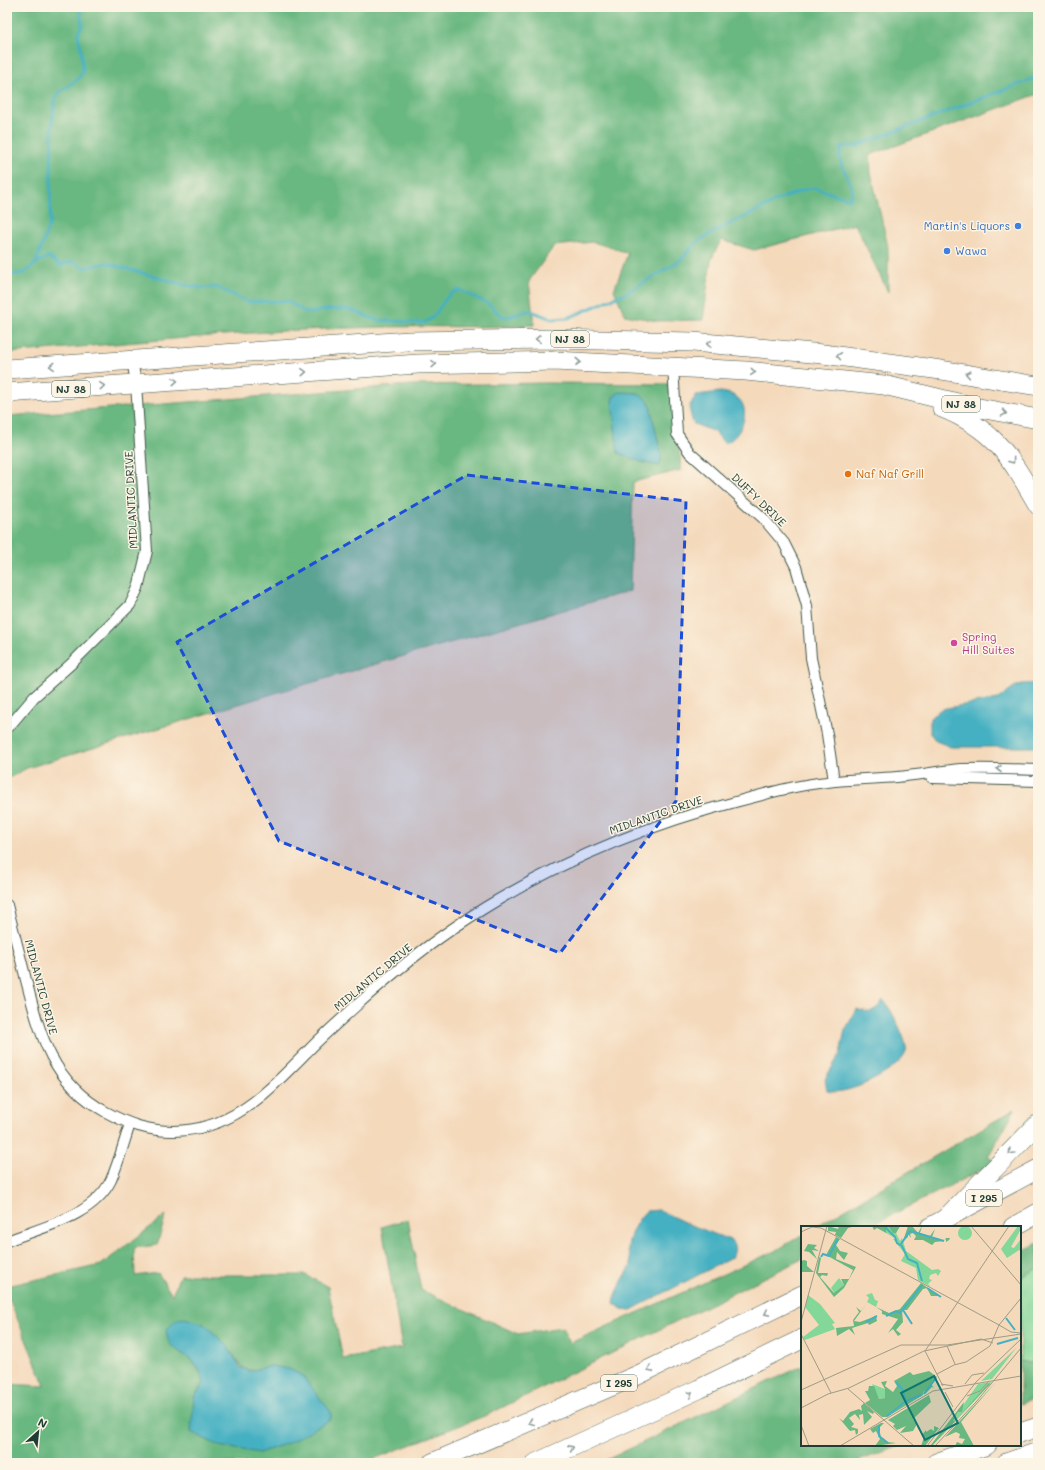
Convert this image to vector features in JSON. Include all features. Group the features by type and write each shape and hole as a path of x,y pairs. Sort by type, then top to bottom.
{"highway":[{"name":"NJ 38","path":"7,369 132,359 409,341 550,339 680,342 823,354 941,370 1038,386"},
{"name":"NJ 38","path":"7,393 418,364 555,361 746,371 884,385 974,407 1038,419"},
{"path":"884,385 949,411 986,432 1002,447 1015,465 1038,505"},
{"path":"937,1223 1038,1124"},
{"name":"I 295","path":"937,1223 1038,1169"},
{"path":"1015,1226 1038,1213"},
{"name":"I 295","path":"432,1463 638,1375 801,1295"},
{"path":"536,1463 699,1389 801,1339"},
{"path":"1021,1433 1038,1427"},
{"path":"936,1463 984,1446"},
{"path":"1006,1463 1038,1452"}],"street":[{"name":"MIDLANTIC DRIVE","path":"7,729 34,697 71,664 130,605 138,588 147,551 136,384 132,359"},
{"name":"DUFFY DRIVE","path":"673,366 677,434 680,439 690,453 763,518 784,543 796,567 807,606 811,658 827,734 834,781"},
{"name":"MIDLANTIC DRIVE","path":"7,905 35,1018 51,1058 65,1078 99,1108 130,1124 154,1130 194,1130 220,1122 238,1114 267,1092 360,1002 430,945 498,900 586,854 651,827 718,806 784,789 834,781 896,777 962,769 1038,770"},
{"name":"MIDLANTIC DRIVE","path":"896,777 1038,780"},
{"path":"7,1241 76,1213 98,1198 111,1179 130,1124"}],"highlighted area":[{"path":"467,475 686,501 676,801 560,953 279,841 177,642"}],"green space":[{"path":"7,7 1038,7 1038,94 870,155 871,173 888,247 888,292 855,224 754,250 721,240 711,260 703,320 657,321 625,315 614,290 628,253 593,242 554,246 529,281 534,325 293,330 7,353"},
{"path":"548,383 674,384 681,470 633,482 630,591 279,692 27,768 7,779 7,416 410,385"},
{"path":"1015,1109 988,1157 997,1162 870,1226 817,1226"},
{"path":"166,1215 157,1245 134,1248 135,1276 158,1273 172,1295 180,1275 306,1275 328,1287 343,1359 402,1348 382,1227 408,1219 421,1290 518,1334 562,1327 570,1343 777,1250 801,1236 801,1259 487,1415 363,1463 7,1463 7,1384 45,1386 7,1294 7,1286 101,1265","holes":["170,1344 234,1355 242,1367 249,1370 272,1366 194,1397 204,1383 202,1376 191,1360"]},
{"path":"1038,1243 1038,1268 1021,1277 1021,1252"},
{"path":"1038,1268 1038,1360 1029,1363 1021,1361 1021,1277"},
{"path":"1038,1360 1038,1397 1021,1404 1021,1361 1029,1363"},
{"path":"801,1366 801,1446 900,1446 852,1463 600,1463"}],"water":[{"path":"619,392 638,393 649,401 662,458 659,466 641,462 618,453 612,402 613,397"},
{"path":"720,392 733,395 740,401 744,409 744,418 737,434 731,440 724,443 715,432 694,424 689,407 696,395"},
{"path":"1038,683 1038,747 951,747 936,741 930,733 930,718 941,709 998,699 1014,687 1022,684"},
{"path":"883,1000 894,1017 905,1041 906,1052 902,1059 894,1067 871,1081 847,1090 836,1092 827,1091 825,1079 840,1054 845,1030 857,1009 869,1011 875,1009"},
{"path":"659,1210 686,1223 730,1240 735,1249 734,1253 731,1258 631,1310 622,1309 614,1303 622,1281 631,1266 628,1250 629,1239 639,1219 646,1211"},
{"path":"185,1318 204,1324 227,1345 240,1367 249,1371 272,1366 289,1369 302,1375 331,1412 331,1419 289,1443 259,1453 219,1446 191,1432 194,1397 204,1383 195,1364 170,1344 166,1330 177,1319"}],"waterway":[{"path":"36,263 50,222 52,123 55,99 59,93 78,79 83,72 81,48 78,35 82,25 80,7"},
{"path":"7,275 24,273 39,261 49,257 61,266 69,262 73,262 84,268 106,263 185,285 203,288 216,287 248,302 287,301 305,312 312,313 323,310 344,309 351,310 376,320 422,323 433,317 448,296 459,290 487,303 502,316 509,317 526,311 531,311 552,319 568,318 628,292 681,260 695,244 708,235 780,199 806,189 815,188 849,199 852,194 852,188 840,160 840,153 843,146 857,146 1038,77"}],"place":[{"name":"Martin's Liquors","path":"1018,226"},
{"name":"Wawa","path":"947,251"},
{"name":"Naf Naf Grill","path":"848,474"},
{"name":"Spring Hill Suites","path":"954,643"}]}
